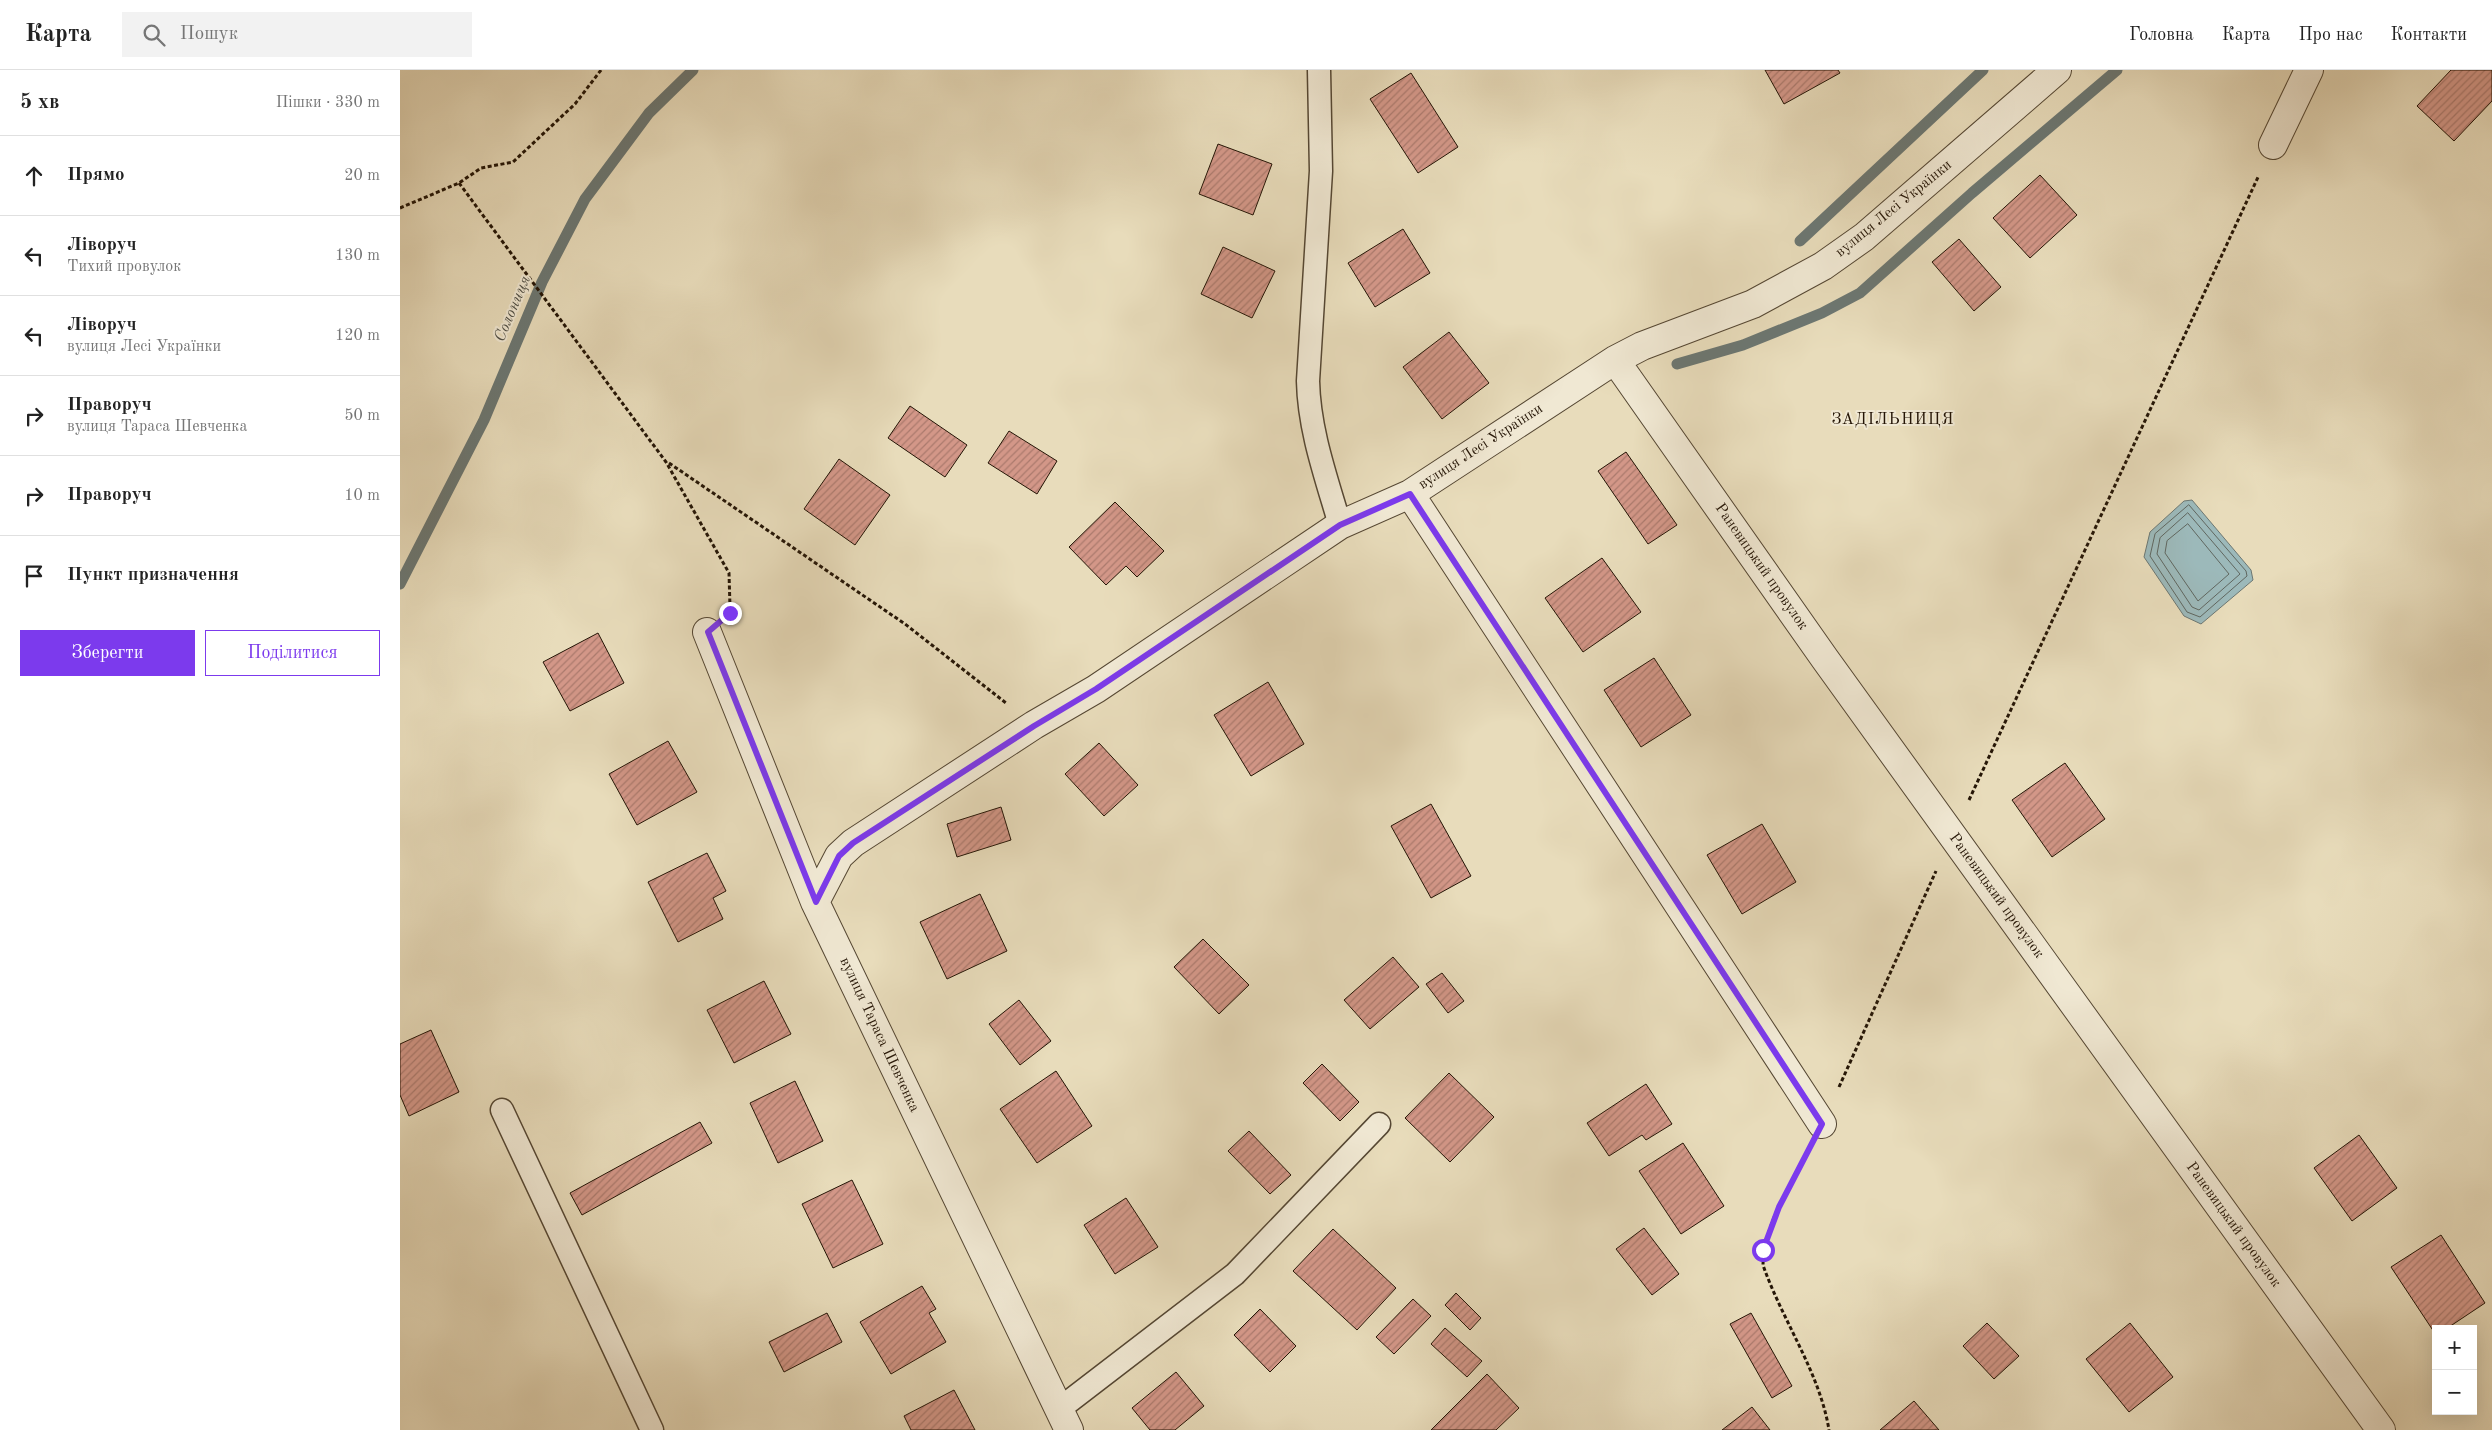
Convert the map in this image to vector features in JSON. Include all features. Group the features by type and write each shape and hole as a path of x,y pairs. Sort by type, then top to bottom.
{"street":[{"name":"вулиця Лесі Українки","path":"816,902 839,856 853,843 1034,726 1096,689 1340,525 1410,494 1615,360 1642,346 1753,304 1823,266 1864,237 2057,70"},
{"path":"2273,145 2308,70"},
{"name":"Раневицький провулок","path":"1615,360 1825,659 2381,1430"},
{"path":"1410,494 1822,1124"},
{"name":"вулиця Тараса Шевченка","path":"708,632 816,902 1063,1420"}],"lane":[{"path":"1319,70 1321,171 1308,403 1312,428 1340,525"},
{"path":"502,1110 652,1430"},
{"path":"1063,1420 1235,1274 1379,1124"}],"path":[{"path":"400,208 459,183 481,168 513,162 575,104 600,70"},
{"path":"1829,1430 1827,1416 1816,1385 1763,1265 1763,1250 1773,1221 1822,1124 1952,835 2273,145"},
{"path":"459,183 666,462 729,573 730,613 708,632"},
{"path":"666,462 905,624 1034,726"}],"water":[{"path":"2192,500 2251,570 2253,580 2201,624 2184,616 2144,557 2150,532 2184,501"}],"building":[{"path":"1765,70 1838,70 1840,73 1784,104"},
{"path":"2451,70 2492,70 2492,101 2454,141 2417,106"},
{"path":"1411,73 1458,147 1418,173 1370,99"},
{"path":"1218,144 1272,164 1253,215 1199,194"},
{"path":"2040,175 2077,215 2030,258 1993,218"},
{"path":"1403,229 1430,273 1375,307 1348,263"},
{"path":"1959,239 2001,287 1974,311 1932,262"},
{"path":"1223,247 1275,271 1252,318 1201,294"},
{"path":"1449,332 1489,383 1442,419 1403,367"},
{"path":"910,406 967,445 945,477 888,438"},
{"path":"1009,431 1057,461 1037,494 988,463"},
{"path":"1626,452 1677,525 1648,544 1598,471"},
{"path":"839,459 890,495 855,545 804,509"},
{"path":"1115,502 1164,551 1137,577 1126,566 1106,585 1069,547"},
{"path":"1602,558 1641,612 1583,652 1545,598"},
{"path":"598,633 624,683 570,711 543,662"},
{"path":"1654,658 1691,715 1641,747 1604,690"},
{"path":"1268,682 1304,744 1251,776 1214,715"},
{"path":"668,741 697,792 637,825 609,774"},
{"path":"1099,743 1138,785 1104,816 1065,774"},
{"path":"2065,763 2105,819 2052,857 2012,800"},
{"path":"1431,804 1471,876 1431,898 1391,826"},
{"path":"1001,807 1011,840 957,857 947,824"},
{"path":"1762,824 1796,882 1742,914 1707,855"},
{"path":"707,853 726,891 713,898 723,919 678,942 648,882"},
{"path":"980,894 1007,951 947,979 920,922"},
{"path":"1203,939 1249,985 1219,1014 1174,967"},
{"path":"1393,957 1419,987 1370,1029 1344,1000"},
{"path":"1442,973 1464,1001 1448,1013 1426,984"},
{"path":"764,981 791,1034 734,1063 707,1010"},
{"path":"1019,1000 1051,1041 1020,1065 989,1024"},
{"path":"431,1030 459,1092 409,1116 400,1095 400,1044"},
{"path":"1322,1064 1359,1102 1340,1121 1303,1083"},
{"path":"1056,1071 1092,1126 1037,1163 1000,1109"},
{"path":"1449,1073 1494,1117 1450,1162 1405,1118"},
{"path":"795,1081 823,1141 778,1163 750,1103"},
{"path":"1646,1084 1672,1124 1646,1140 1642,1135 1609,1156 1587,1123"},
{"path":"700,1122 712,1143 582,1215 570,1193"},
{"path":"1249,1131 1291,1175 1270,1194 1228,1151"},
{"path":"2359,1135 2397,1188 2352,1221 2314,1168"},
{"path":"1683,1143 1724,1206 1681,1234 1639,1171"},
{"path":"852,1180 883,1244 833,1268 802,1204"},
{"path":"1126,1198 1158,1247 1115,1274 1084,1225"},
{"path":"1644,1228 1679,1274 1652,1295 1616,1249"},
{"path":"1333,1229 1396,1288 1357,1330 1293,1271"},
{"path":"2441,1235 2485,1303 2452,1325 2432,1325 2432,1329 2391,1267"},
{"path":"922,1286 936,1309 929,1313 946,1342 891,1374 860,1322"},
{"path":"1456,1293 1481,1318 1470,1330 1445,1305"},
{"path":"1413,1299 1431,1316 1394,1354 1376,1337"},
{"path":"1260,1309 1296,1346 1270,1372 1234,1335"},
{"path":"827,1313 842,1342 784,1372 769,1342"},
{"path":"1751,1313 1792,1386 1772,1398 1730,1324"},
{"path":"1987,1323 2019,1356 1994,1379 1963,1346"},
{"path":"2130,1323 2173,1377 2129,1412 2086,1359"},
{"path":"1445,1328 1482,1361 1467,1377 1431,1344"},
{"path":"1176,1372 1204,1406 1175,1430 1150,1430 1132,1408"},
{"path":"1487,1374 1519,1408 1496,1430 1431,1430"},
{"path":"954,1390 975,1430 911,1430 904,1416"},
{"path":"1914,1401 1939,1430 1880,1430"},
{"path":"1752,1407 1770,1430 1722,1430"}],"waterway":[{"name":"Солониця","path":"400,584 484,420 542,282 585,199 649,113 693,70"},
{"path":"1800,241 1983,70"},
{"path":"1677,364 1743,345 1822,313 1860,293 1972,193 2117,70"}],"district":[{"name":"ЗАДІЛЬНИЦЯ","path":"1893,420"}],"route":[{"path":"730,613 708,632 816,902 830,870 839,856 853,843 1034,726 1096,689 1340,525 1410,494 1822,1124 1779,1207 1763,1250"}]}
